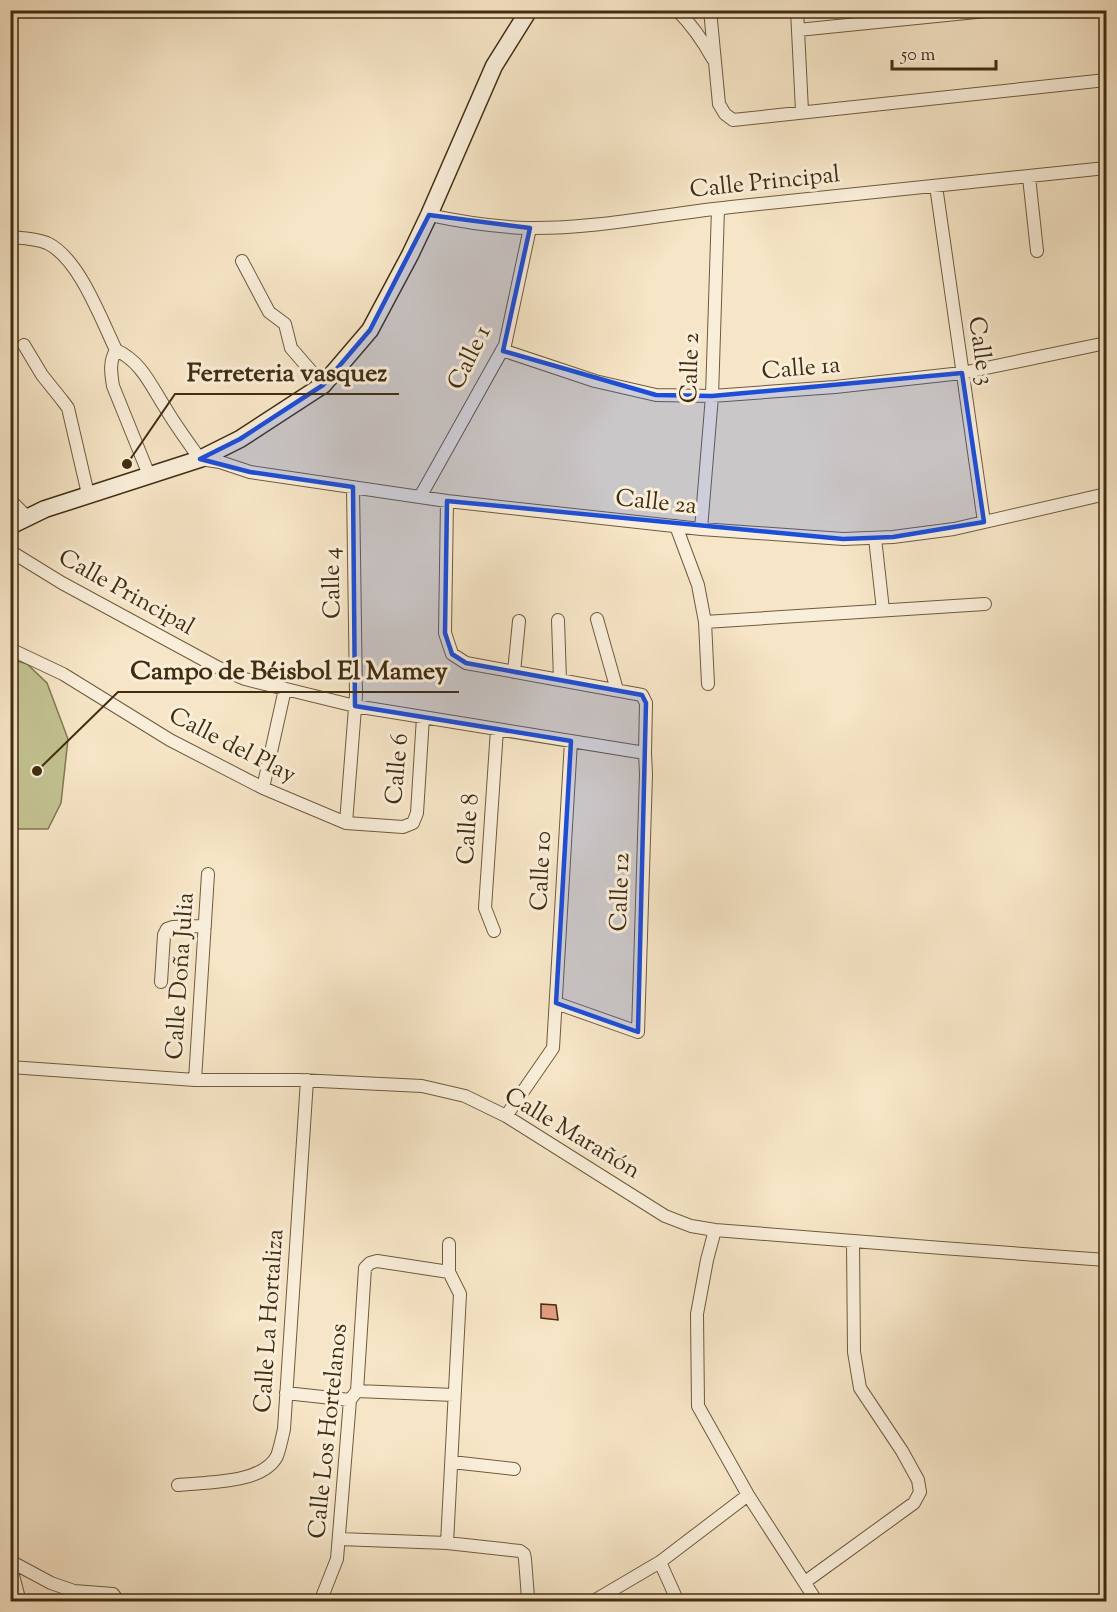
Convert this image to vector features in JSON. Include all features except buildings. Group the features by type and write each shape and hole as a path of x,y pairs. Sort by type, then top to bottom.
{"main road":[{"path":"10,526 45,509 200,459 240,439 323,385 370,330 429,215 494,66 529,10"}],"street":[{"path":"677,10 687,19 715,63"},
{"path":"710,10 719,104 725,114 733,120 1107,80"},
{"path":"797,10 802,111"},
{"path":"798,30 996,10"},
{"name":"Calle Principal","path":"429,215 471,224 530,228 598,224 1107,168"},
{"path":"1029,177 1037,251"},
{"name":"Calle 3","path":"936,186 984,522"},
{"name":"Calle 2","path":"701,529 712,396 718,209"},
{"name":"Calle 1","path":"420,497 502,350 530,228"},
{"path":"10,237 35,239 49,244 60,252 79,275 116,350 132,359 148,378 200,459"},
{"path":"242,261 269,312 285,324 291,348 323,385"},
{"name":"Calle 1a","path":"502,350 595,381 656,395 712,396 835,387 962,373 1107,343"},
{"path":"24,345 42,375 68,408 88,494"},
{"path":"116,350 111,358 113,386 149,475"},
{"name":"Calle 2a","path":"200,459 220,462 250,472 447,501 701,529 843,539 892,537 954,529 1107,494"},
{"name":"Calle 4","path":"346,823 355,706 353,487"},
{"path":"10,500 27,517"},
{"path":"447,501 445,633 452,654 466,663 616,690 597,619"},
{"path":"676,526 698,585 705,622 708,684"},
{"path":"875,538 883,610"},
{"name":"Calle Principal","path":"10,551 62,583 217,667 245,679 355,706 645,753"},
{"path":"705,622 985,604"},
{"path":"558,620 560,680"},
{"path":"514,672 519,621"},
{"name":"Calle del Play","path":"10,650 63,674 170,740 263,788 346,823 403,827 413,823"},
{"path":"263,788 285,689"},
{"name":"Calle 12","path":"556,1003 638,1032 646,703 642,695 616,690"},
{"name":"Calle 6","path":"413,823 417,813 423,717"},
{"name":"Calle 8","path":"494,931 485,908 497,729"},
{"name":"Calle 10","path":"506,1116 553,1048 571,741"},
{"name":"Calle Doña Julia","path":"195,1080 208,874"},
{"path":"161,982 164,935 167,929 205,926"},
{"name":"Calle Marañón","path":"10,1067 195,1080 307,1080 422,1086 465,1096 506,1116 665,1216 691,1226 715,1230 1107,1260"},
{"name":"Calle La Hortaliza","path":"178,1485 248,1477 267,1469 276,1457 284,1429 307,1080"},
{"path":"715,1230 697,1314 698,1406 748,1495 817,1602"},
{"path":"805,1582 914,1503 920,1492 918,1480 902,1451 860,1388 854,1352 853,1241"},
{"path":"447,1543 460,1294 450,1272 449,1244"},
{"name":"Calle Los Hortelanos","path":"320,1602 337,1559 365,1268 377,1261 450,1272"},
{"path":"286,1393 454,1395"},
{"path":"452,1462 514,1469"},
{"path":"592,1602 660,1562 748,1495"},
{"path":"339,1539 447,1543 520,1551 524,1554 525,1559 530,1602"},
{"path":"10,1562 20,1602"},
{"path":"10,1562 51,1583 74,1591 112,1594 119,1602"},
{"path":"660,1562 678,1602"}],"highlighted area":[{"path":"429,215 530,228 503,351 656,395 712,396 962,373 984,522 893,537 843,539 447,501 445,633 452,654 466,663 642,695 646,703 638,1032 556,1003 571,741 355,706 353,487 250,472 200,459 240,439 323,385 370,330"}],"shaded area":[{"path":"11,659 27,664 47,683 68,739 61,803 48,829 11,829"}],"place":[{"name":"Ferreteria vasquez","path":"127,464"},
{"name":"Campo de Béisbol El Mamey","path":"37,771"}]}
